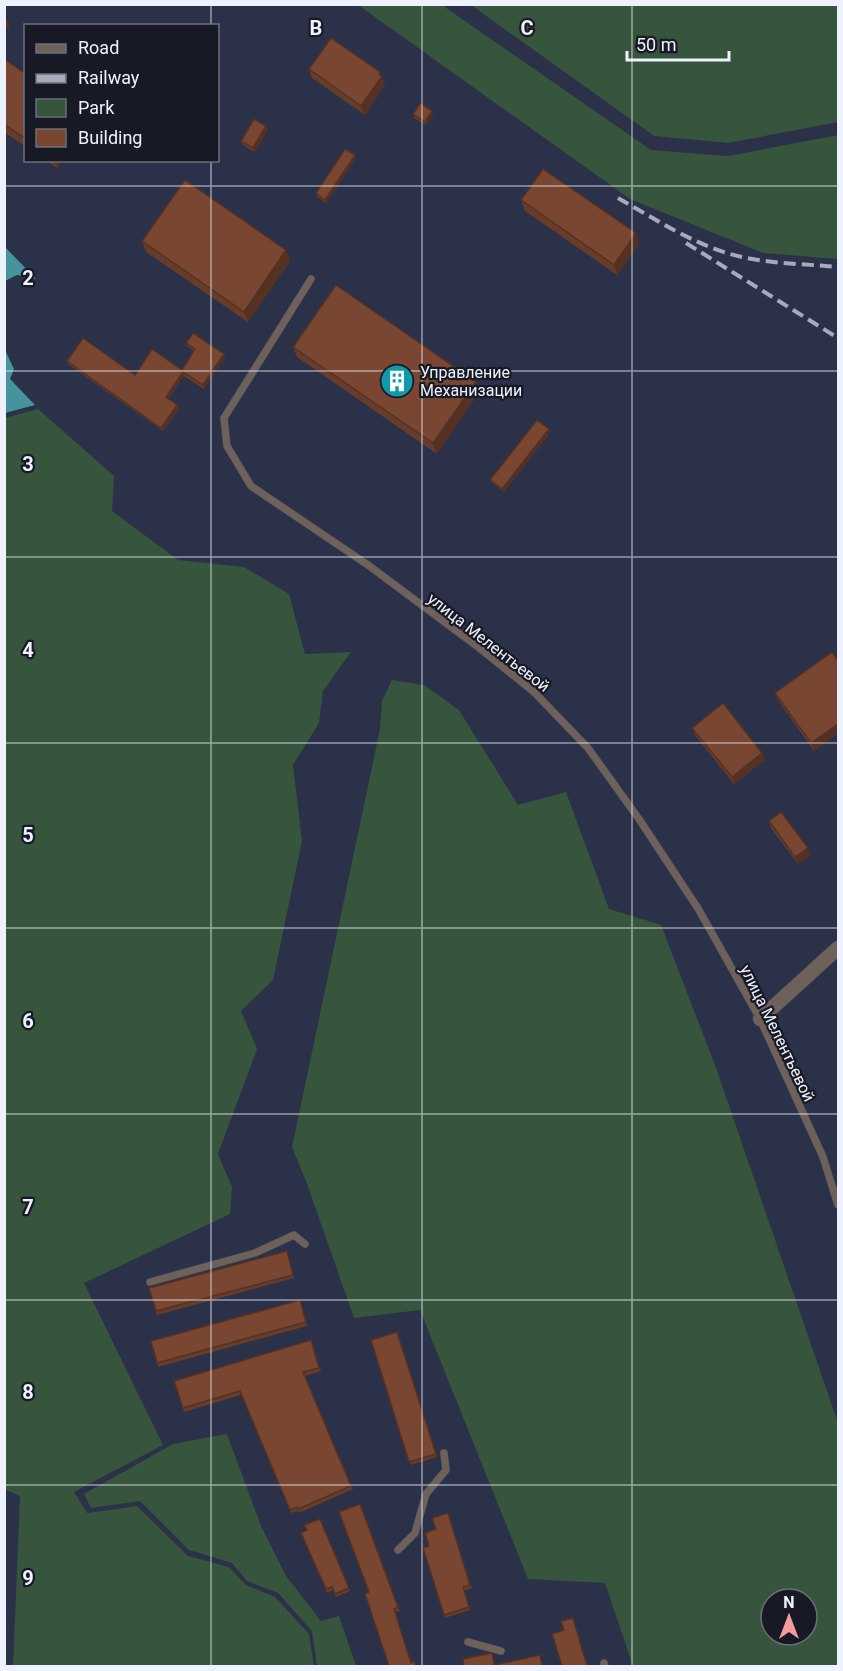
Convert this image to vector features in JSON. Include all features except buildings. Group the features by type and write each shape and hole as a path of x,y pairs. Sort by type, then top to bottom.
{"street":[{"path":"760,1019 838,948"}],"lane":[{"name":"улица Мелентьевой","path":"311,279 224,418 227,446 251,486 368,565 478,647 534,692 588,748 639,819 699,910 760,1019 822,1157 838,1205"},
{"path":"150,1282 255,1253 294,1235 305,1244"},
{"path":"398,1550 415,1533 426,1494 446,1470 444,1453"},
{"path":"468,1642 501,1651"}],"green space":[{"path":"358,5 442,5 651,150 728,156 838,135 838,259 763,253 630,199"},
{"path":"471,5 838,5 838,122 728,143 654,136"},
{"path":"38,409 114,476 112,511 178,560 244,567 289,594 305,654 351,652 323,691 319,723 293,765 302,841 273,980 241,1011 257,1049 218,1154 232,1187 230,1214 84,1283 163,1445 74,1492 87,1513 137,1506 188,1556 229,1567 246,1585 275,1597 309,1634 314,1666 13,1666 20,1496 4,1489 4,418"},
{"path":"392,680 424,685 459,710 518,805 566,792 609,909 661,925 715,1065 838,1423 838,1666 633,1666 605,1583 528,1579 420,1310 354,1318 292,1147 380,729 382,701"},
{"path":"227,1434 261,1526 286,1576 321,1621 339,1616 356,1666 317,1666 312,1631 278,1593 247,1581 232,1563 189,1550 140,1501 91,1508 84,1494 173,1444"}],"shaded area":[{"path":"4,247 36,279 17,275 5,281"},
{"path":"5,350 14,369 10,379 35,405 5,413"}],"railway":[{"path":"618,198 709,247 742,257 766,261 838,267"},
{"path":"686,243 838,338"}],"place":[{"name":"Управление Механизации","path":"397,381"}]}
